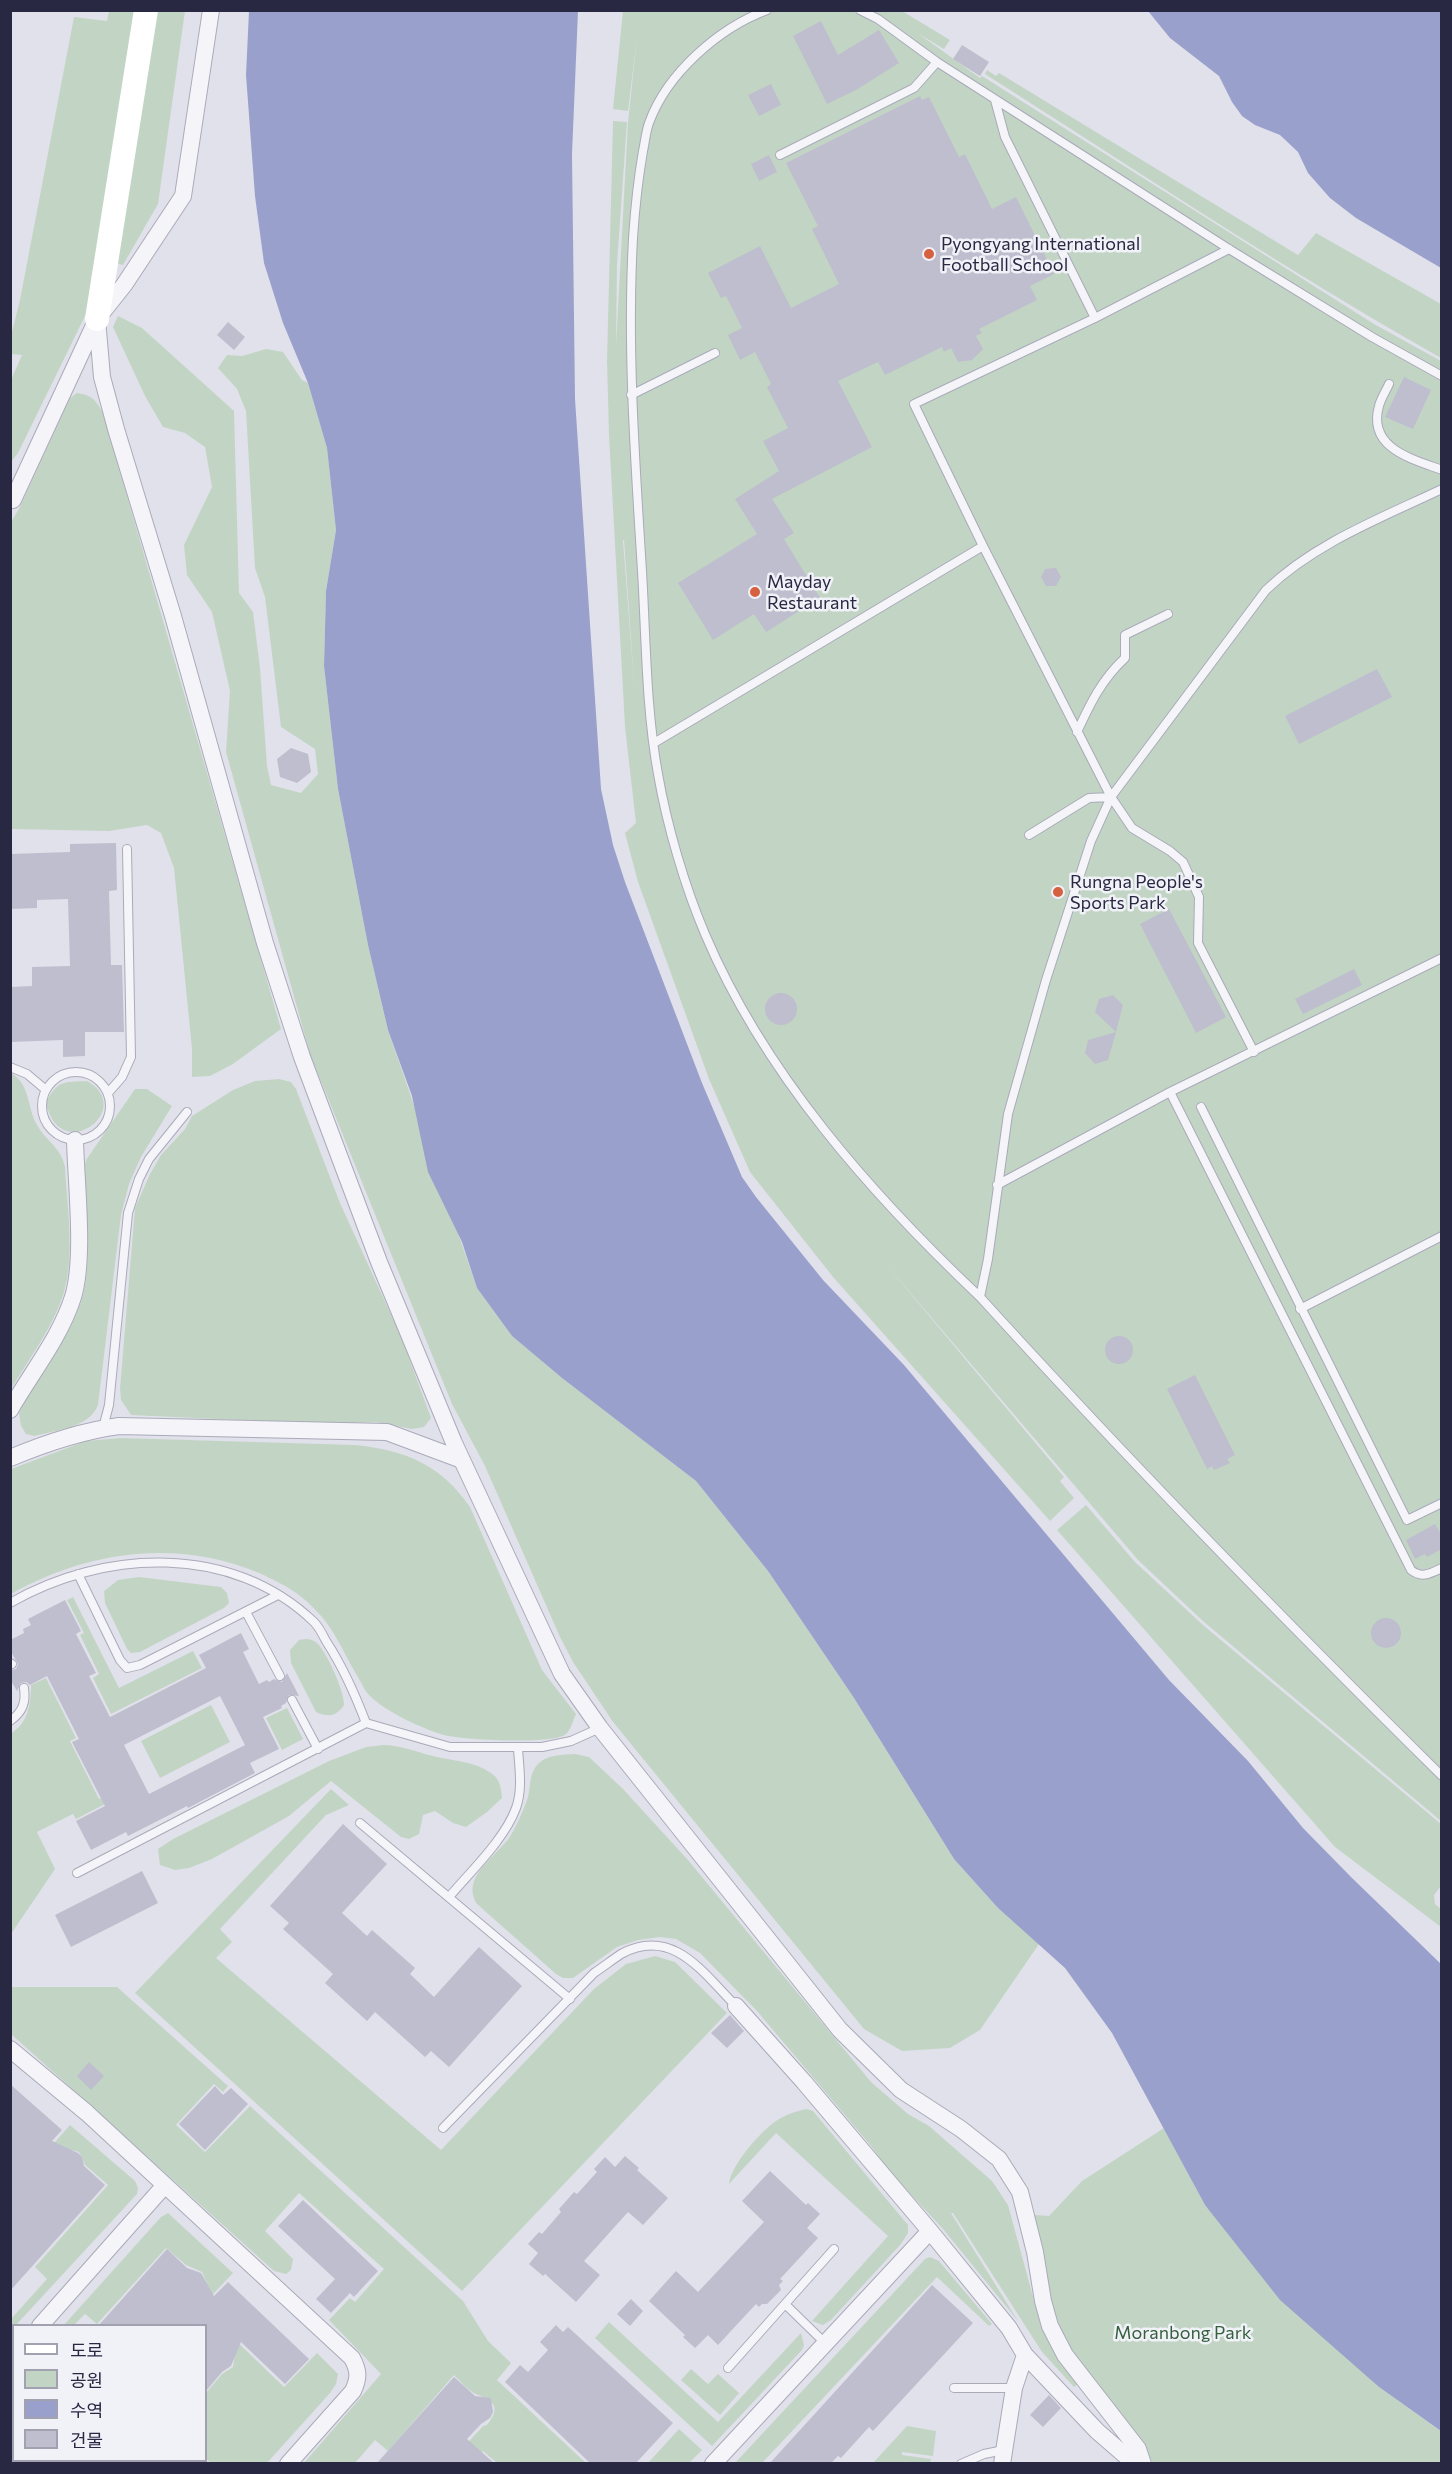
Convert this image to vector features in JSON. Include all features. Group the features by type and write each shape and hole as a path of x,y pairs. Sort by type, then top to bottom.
{"street":[{"path":"146,10 97,319 102,377 177,628 265,943 302,1057 379,1262 462,1460 561,1674 600,1728 840,2030 901,2090 961,2129 999,2159 1020,2192 1050,2326 1065,2355 1138,2449 1143,2463"},
{"path":"11,502 97,319 124,285 183,196 211,10"},
{"path":"10,1410 55,1335 73,1296 78,1272 75,1140"},
{"path":"10,1458 40,1445 119,1426 387,1432 462,1460"},
{"path":"736,2006 804,2082 930,2231 1009,2328 1025,2355 1097,2430 1135,2463"},
{"path":"10,2049 87,2113 352,2358 358,2369 358,2381 353,2391 288,2463"},
{"path":"41,2324 165,2185"},
{"path":"713,2463 930,2231"},
{"path":"1003,2456 1014,2388 1025,2355"}],"lane":[{"path":"767,10 745,18 707,45 671,83 649,123 636,191 630,304 631,395 654,743 657,773 673,839 704,931 735,999 784,1075 834,1142 951,1270 980,1297 1063,1389 1176,1507 1323,1659 1442,1776"},
{"path":"860,10 878,19 937,62 1229,249 1372,337 1442,376"},
{"path":"780,155 914,88 937,62"},
{"path":"995,100 1005,137 1095,318"},
{"path":"1229,249 1095,318 914,404 983,546 1111,797 1132,828 1170,851 1183,862 1199,897 1198,943 1254,1052"},
{"path":"631,395 715,353"},
{"path":"1389,384 1378,407 1379,432 1387,444 1401,454 1442,470"},
{"path":"980,1297 988,1259 1008,1114 1046,980 1091,841 1111,797 1266,590 1288,569 1361,528 1442,489"},
{"path":"654,743 983,546"},
{"path":"1077,732 1095,693 1110,671 1125,658 1125,635 1168,614"},
{"path":"1029,835 1089,798 1111,797"},
{"path":"108,1093 122,1077 131,1057 128,849"},
{"path":"997,1185 1170,1092 1442,958"},
{"path":"10,1066 27,1074 46,1090"},
{"path":"78,1071 96,1077 108,1093 110,1112 101,1130 93,1136 75,1140 56,1134 44,1119 42,1109 46,1090 59,1076 78,1071"},
{"path":"1170,1092 1411,1570 1417,1575 1427,1575 1442,1568"},
{"path":"1201,1107 1407,1520 1442,1503"},
{"path":"103,1428 109,1405 128,1213 139,1179 149,1159 187,1112"},
{"path":"1300,1309 1442,1236"},
{"path":"10,1603 36,1588 78,1574 118,1565 178,1562 235,1572 278,1595 315,1623 343,1668 366,1723"},
{"path":"78,1574 120,1660 128,1668 140,1665 278,1595"},
{"path":"246,1612 280,1676"},
{"path":"10,1721 26,1700 24,1688"},
{"path":"292,1700 318,1749"},
{"path":"77,1874 366,1723 450,1747 542,1747 571,1741 600,1728"},
{"path":"449,1897 502,1833 516,1808 520,1783 518,1748"},
{"path":"360,1823 570,1999"},
{"path":"443,2128 594,1973 621,1954 638,1947 653,1945 670,1947 694,1964 736,2006"},
{"path":"728,2368 834,2249"},
{"path":"784,2304 825,2343"},
{"path":"954,2388 1014,2388"},
{"path":"961,2463 984,2454 1003,2456"}],"green space":[{"path":"109,11 136,11 93,292 85,316 18,453 11,462 11,380 22,355 11,354 11,336 20,300 74,17 107,21"},
{"path":"153,11 185,11 158,204 123,265 115,263"},
{"name":"Rungna People's Sports Park","path":"623,11 902,11 950,40 944,49 919,34 980,78 982,76 1374,324 1441,361 1441,1821 1204,1622 1138,1560 884,1262 1064,1477 1060,1481 1074,1498 1050,1521 833,1277 750,1172 709,1079 638,882 625,833 636,823 625,727 607,361 613,121 627,122 617,264 616,346 628,122 637,38 628,111 613,109","holes":["623,540 624,540 635,695"]},
{"path":"987,70 996,76 999,73 1298,255 1316,233 1441,304 1441,358 1325,290 1211,219 985,74"},
{"path":"118,316 142,328 234,411 239,593 253,612 260,668 267,766 271,785 301,793 318,774 315,749 281,727 265,597 255,568 246,411 237,389 218,368 227,355 242,356 266,349 283,352 302,380 308,383 327,448 336,530 326,591 324,666 338,789 368,945 388,1030 477,1288 512,1336 562,1378 696,1481 768,1571 854,1698 954,1859 998,1908 1039,1944 980,2030 950,2048 902,2051 864,2029 613,1722 573,1662 560,1637 485,1466 452,1404 310,1054 226,752 230,691 212,612 187,575 184,545 212,487 205,447 185,433 163,427 145,396 113,327"},
{"path":"77,393 93,399 103,413 281,1029 233,1064 210,1076 192,1077 192,1049 174,868 161,833 147,825 109,831 11,829 11,522 70,398"},
{"path":"11,1073 22,1083 33,1116 63,1160 70,1246 67,1278 60,1305 48,1330 11,1389"},
{"path":"279,1079 291,1082 296,1089 340,1203 402,1339 431,1418 424,1427 412,1429 376,1422 323,1424 131,1415 121,1400 135,1208 150,1174 161,1155 185,1129 192,1116 233,1090 255,1081"},
{"path":"87,1081 100,1093 104,1105 100,1117 90,1126 78,1132 65,1130 54,1122 46,1103 58,1086"},
{"path":"135,1089 147,1089 172,1106 141,1157 129,1184 121,1215 98,1405 87,1419 71,1427 34,1436 26,1434 21,1426 19,1413 75,1318 85,1286 88,1258 84,1170 86,1160"},
{"path":"121,1438 355,1445 373,1447 406,1456 434,1470 459,1492 470,1507 542,1670 576,1714 569,1730 566,1734 544,1740 487,1740 444,1735 404,1719 384,1707 368,1693 333,1632 307,1602 278,1582 228,1562 197,1555 133,1554 101,1559 70,1568 40,1579 11,1594 11,1469 86,1441"},
{"path":"1086,1505 1135,1562 1203,1625 1441,1824 1441,1886 1434,1895 1435,1904 1441,1909 1441,1927 1335,1847 1057,1530"},
{"path":"139,1577 221,1587 227,1593 229,1603 224,1608 140,1652 131,1653 105,1603 104,1591 118,1580"},
{"path":"73,1597 119,1688 193,1651 202,1668 111,1714 93,1678 99,1674 80,1635 84,1633 67,1600"},
{"path":"299,1640 315,1642 322,1649 339,1683 344,1705 335,1714 324,1715 316,1712 291,1663 290,1650"},
{"path":"46,1678 76,1738 70,1741 99,1799 105,1796 109,1802 76,1819 73,1814 37,1832 55,1869 11,1934 11,1733 25,1719 31,1685"},
{"path":"211,1705 230,1742 160,1778 141,1741"},
{"path":"287,1708 303,1739 282,1750 266,1718"},
{"path":"383,1745 402,1747 484,1769 494,1775 498,1781 502,1798 466,1827 453,1823 435,1811 423,1815 419,1834 409,1839 401,1837 331,1781 289,1816 212,1859 189,1868 175,1870 160,1865 158,1849 173,1839 329,1761 366,1747"},
{"path":"575,1754 589,1757 623,1789 688,1860 871,2082 908,2114 929,2126 992,2181 1008,2205 1041,2326 1051,2347 1078,2384 1074,2387 1042,2352 953,2213 951,2213 1018,2321 943,2229 889,2171 871,2146 757,2011 700,1953 676,1939 660,1937 638,1940 617,1947 573,1978 563,1978 477,1904 473,1894 473,1884 483,1867 513,1831 528,1797 532,1775 536,1767 543,1760 552,1756"},
{"path":"331,1789 349,1805 326,1815 220,1929 232,1942 216,1958 441,2150 594,1989 626,1964 655,1956 675,1962 727,2013 462,2291 135,1993"},
{"path":"11,1987 117,1987 228,2086 223,2092 214,2084 176,2125 205,2152 250,2106 463,2301 488,2341 511,2363 497,2380 586,2463 497,2463 483,2451 472,2463 449,2463 483,2426 487,2425 495,2409 491,2402 470,2391 454,2375 388,2451 375,2440 355,2463 304,2463 381,2374 329,2320 350,2298 355,2302 384,2269 299,2193 265,2231 293,2259 291,2270 286,2274 274,2271 11,2034"},
{"path":"807,2109 813,2111 908,2225 908,2233 901,2244 831,2320 823,2325 812,2321 888,2236 776,2133 729,2184 735,2168 762,2133 783,2117"},
{"path":"70,2125 135,2181 138,2188 137,2194 17,2324 12,2324 11,2331 11,2319 47,2279 35,2267 108,2185 85,2165 79,2152 74,2150 64,2150 39,2160"},
{"name":"Moranbong Park","path":"1164,2128 1205,2205 1379,2387 1441,2431 1441,2463 1153,2463 1075,2358 1055,2317 1033,2216 1049,2216 1082,2181"},
{"path":"168,2213 233,2273 201,2307 284,2387 317,2353 338,2374 336,2384 330,2393 267,2463 211,2463 207,2460 207,2392 222,2374 233,2367 235,2353 207,2335 207,2324 170,2324 207,2284 202,2272 186,2265 166,2248 97,2324 85,2314 75,2324 65,2324 161,2217"},
{"path":"930,2257 939,2261 992,2324 989,2326 937,2277 762,2463 735,2463 925,2259"},
{"path":"609,2322 718,2422 801,2333 804,2345 802,2350 712,2446 595,2338"},
{"path":"691,2369 708,2384 718,2374 739,2393 720,2415 681,2380"},
{"path":"907,2426 936,2431 933,2456 902,2452 902,2455 931,2459 930,2463 873,2463"},
{"path":"679,2429 702,2450 689,2463 648,2463"}],"water":[{"path":"249,11 578,11 572,154 575,399 601,789 613,845 625,882 702,1083 742,1177 756,1197 823,1280 904,1365 1169,1680 1248,1761 1303,1828 1441,1964 1441,2431 1379,2387 1280,2300 1205,2205 1112,2033 1065,1968 998,1908 954,1859 854,1698 768,1571 696,1481 562,1378 512,1336 477,1288 462,1242 428,1172 412,1096 388,1030 368,945 338,789 324,666 326,591 336,530 327,448 308,383 283,323 264,263 255,196 246,75"},
{"path":"1148,11 1441,11 1441,268 1356,218 1330,198 1308,173 1298,152 1280,135 1255,125 1242,116 1219,76 1170,38"}],"building":[{"path":"821,21 838,55 879,30 899,63 856,90 827,104 793,36"},
{"path":"962,45 989,62 980,76 953,59"},
{"path":"771,84 781,105 759,116 748,95"},
{"path":"920,96 922,100 929,97 959,157 965,154 992,209 1016,197 1054,274 1030,286 1037,300 979,329 982,333 976,336 983,349 972,360 958,362 951,348 944,352 942,347 885,375 878,362 838,381 872,447 772,499 794,533 784,539 820,598 766,632 754,614 713,640 678,583 757,534 735,499 779,471 763,441 788,428 767,387 771,384 755,352 740,360 728,335 742,328 726,296 721,298 708,273 760,246 791,308 839,284 812,229 818,226 786,163"},
{"path":"769,155 777,172 759,181 751,164"},
{"path":"228,322 245,337 234,350 217,335"},
{"path":"1404,377 1431,390 1413,429 1385,417"},
{"path":"1056,568 1061,577 1056,586 1046,586 1041,577 1045,569"},
{"path":"1377,669 1392,697 1299,744 1285,716"},
{"path":"291,748 308,754 311,772 297,783 280,777 277,759"},
{"path":"116,843 117,890 109,891 111,965 122,965 124,1032 85,1032 85,1056 63,1057 63,1040 10,1042 10,987 32,986 32,967 70,966 68,899 37,900 37,908 10,909 10,854 70,852 70,844"},
{"path":"1169,909 1226,1017 1196,1033 1140,924"},
{"path":"1354,969 1362,985 1303,1014 1295,999"},
{"path":"781,993 792,998 797,1009 792,1020 781,1025 770,1020 765,1009 770,998"},
{"path":"1113,995 1123,1005 1116,1032 1095,1012 1099,999"},
{"path":"1116,1032 1108,1060 1095,1064 1085,1053 1088,1040"},
{"path":"1119,1336 1129,1340 1133,1350 1129,1360 1119,1364 1109,1360 1105,1350 1109,1340"},
{"path":"1195,1375 1235,1455 1227,1459 1230,1463 1214,1470 1212,1466 1207,1469 1167,1389"},
{"path":"1435,1524 1442,1536 1442,1549 1427,1557 1425,1554 1415,1559 1406,1540"},
{"path":"65,1600 81,1631 76,1634 96,1673 89,1676 110,1717 206,1668 199,1655 241,1633 249,1649 243,1652 259,1684 274,1679 282,1682 287,1673 299,1696 289,1695 286,1703 281,1706 282,1708 263,1717 279,1749 250,1763 255,1773 188,1808 187,1806 128,1836 126,1832 91,1850 76,1821 105,1806 72,1742 79,1739 47,1676 30,1685 26,1682 21,1683 17,1691 10,1679 10,1670 16,1669 18,1664 10,1650 10,1640 24,1633 23,1629 31,1625 28,1619","holes":["220,1696 245,1745 149,1794 124,1745"]},
{"path":"1386,1618 1392,1619 1400,1627 1400,1639 1392,1647 1386,1648 1380,1647 1372,1639 1371,1633 1372,1627 1380,1619"},
{"path":"343,1824 387,1864 342,1913 367,1936 372,1930 415,1968 410,1974 434,1997 479,1947 522,1986 449,2067 431,2051 425,2057 375,2012 367,2021 325,1983 333,1974 283,1929 289,1923 270,1906"},
{"path":"142,1871 158,1903 71,1947 55,1915"},
{"path":"730,2015 744,2031 727,2048 711,2033"},
{"path":"89,2062 104,2076 91,2090 77,2076"},
{"path":"10,2084 62,2130 52,2141 78,2153 82,2157 84,2166 105,2185 10,2291"},
{"path":"215,2086 223,2095 231,2088 248,2104 205,2150 179,2124"},
{"path":"625,2156 668,2198 643,2225 628,2212 584,2261 600,2275 576,2302 545,2274 543,2276 529,2264 538,2253 528,2244 539,2232 542,2234 574,2192 577,2194 597,2172 594,2169 605,2157 615,2167"},
{"path":"770,2171 806,2205 808,2203 820,2214 807,2228 818,2238 780,2279 783,2281 779,2285 781,2290 767,2304 759,2307 756,2304 718,2345 708,2335 695,2348 683,2337 685,2335 649,2301 676,2271 698,2292 764,2222 742,2201"},
{"path":"303,2200 378,2271 354,2297 350,2293 331,2313 316,2299 335,2279 278,2226"},
{"path":"167,2249 187,2268 201,2273 214,2296 228,2282 309,2359 285,2384 241,2342 231,2366 222,2372 207,2390 207,2324 100,2324"},
{"path":"932,2285 973,2323 873,2431 869,2427 841,2458 838,2456 831,2463 770,2463"},
{"path":"631,2299 643,2311 630,2326 617,2314"},
{"path":"556,2325 563,2332 568,2327 673,2423 636,2463 590,2463 505,2382 520,2365 528,2372 548,2350 540,2342"},
{"path":"454,2377 475,2396 491,2398 493,2412 490,2418 467,2439 494,2463 377,2463"},
{"path":"1049,2395 1061,2408 1043,2427 1030,2415"}],"place":[{"name":"Pyongyang International Football School","path":"929,254"},
{"name":"Mayday Restaurant","path":"755,592"},
{"name":"Rungna People's Sports Park","path":"1058,892"}]}
